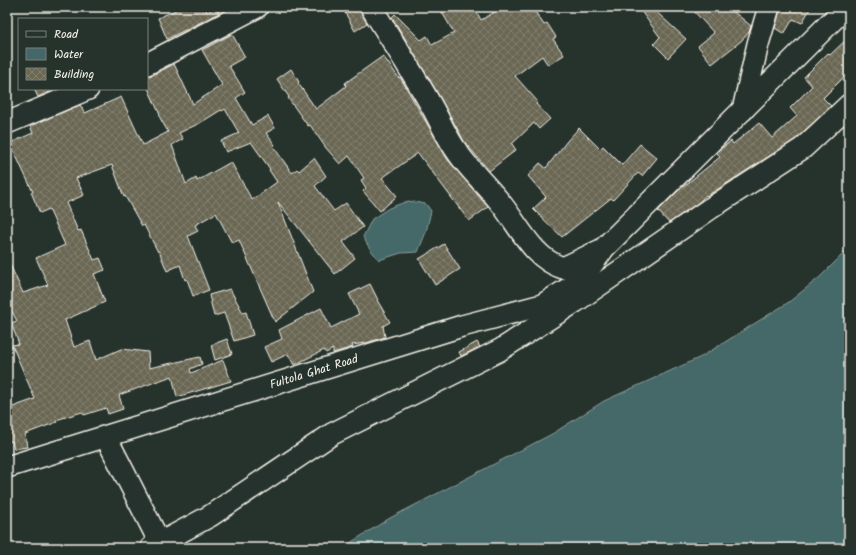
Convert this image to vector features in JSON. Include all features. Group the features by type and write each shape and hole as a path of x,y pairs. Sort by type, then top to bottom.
{"street":[{"path":"148,63 257,7"},
{"path":"371,7 433,108 446,135 459,154 544,258 563,268 603,249 846,7"},
{"path":"743,110 758,44 770,7"},
{"path":"7,123 86,90"},
{"path":"106,437 156,545 210,516 332,434 416,393 506,346 575,302 711,208 802,148 849,105"},
{"name":"Fultola Ghat Road","path":"7,468 462,326 542,305 571,287 586,273 603,249"}],"water":[{"path":"408,201 426,204 431,211 426,232 418,252 401,253 379,260 363,237 372,219 389,208"},
{"path":"849,246 849,548 342,548 390,518 552,434 604,401 701,357 789,302 820,277"}],"building":[{"path":"182,7 205,7 207,12 216,7 219,13 167,39 158,18"},
{"path":"342,7 359,7 367,23 355,31"},
{"path":"439,7 474,7 481,20 503,7 508,7 511,13 520,7 532,7 544,25 547,23 556,37 553,39 564,55 548,65 542,56 515,76 538,102 536,104 550,119 539,129 534,123 512,144 516,150 489,171 464,141 392,17 395,14 421,40 427,36 432,45 454,33"},
{"path":"638,7 651,7 686,39 668,58 654,44 660,37"},
{"path":"690,7 728,7 751,26 749,32 741,41 712,64 698,46 714,33"},
{"path":"781,7 811,7 802,23 793,19 784,34 775,28"},
{"path":"232,34 245,57 229,66 245,92 236,98 252,125 268,116 275,128 266,133 275,145 273,146 292,173 297,169 299,171 314,158 326,176 315,186 334,211 346,203 363,227 343,242 355,258 335,274 278,202 313,292 275,322 239,240 232,243 216,213 195,225 198,231 188,236 209,290 193,296 180,265 167,271 159,251 158,252 144,225 142,226 125,196 124,197 112,165 76,178 84,195 66,203 78,231 81,230 94,260 100,258 105,270 94,274 105,302 65,320 74,347 90,341 96,360 121,349 148,352 149,368 200,357 202,364 190,369 191,373 223,360 231,381 177,397 172,376 119,395 123,409 108,414 106,408 84,415 82,412 56,420 57,422 25,434 27,447 14,449 12,441 7,442 7,409 35,399 12,345 19,344 11,323 17,321 7,302 7,258 23,293 48,285 36,258 65,245 49,209 40,213 31,192 33,192 10,143 33,133 30,126 80,105 85,113 121,97 143,145 168,132 159,116 160,115 148,88 148,76 153,75 174,64 193,104 222,85 202,50","holes":["225,109 239,133 221,141 226,152 251,142 270,169 269,170 277,182 252,200 231,162 197,181 196,178 186,184 172,145 183,139 179,133"]},
{"path":"849,37 849,72 823,98 831,106 796,139 707,196 706,195 699,202 669,223 658,211 679,190 720,157 717,153 718,151 731,141 733,144 759,123 772,138 797,116 790,108 812,86 804,77 828,53 830,55"},
{"path":"383,56 399,78 400,77 448,160 488,207 469,221 418,153 382,178 397,196 380,211 363,191 366,188 361,180 364,178 349,156 340,164 326,148 310,125 308,126 288,98 289,97 277,79 291,69 299,82 298,83 316,109 346,86 345,83"},
{"path":"34,90 54,90 38,97"},
{"path":"579,128 600,149 603,146 622,165 640,144 657,158 642,176 638,173 613,200 611,198 562,237 533,209 546,197 528,176 540,163 546,168"},
{"path":"444,244 460,269 435,285 419,259"},
{"path":"370,284 377,300 390,322 383,326 385,337 366,343 352,345 353,347 333,353 333,349 326,353 324,350 294,365 288,354 271,362 264,347 282,339 279,330 321,308 331,328 359,314 349,294"},
{"path":"230,289 243,313 246,312 253,335 234,341 224,313 214,316 209,295"},
{"path":"227,339 232,354 215,360 211,345"},
{"path":"477,342 480,347 461,356 459,352"}]}
